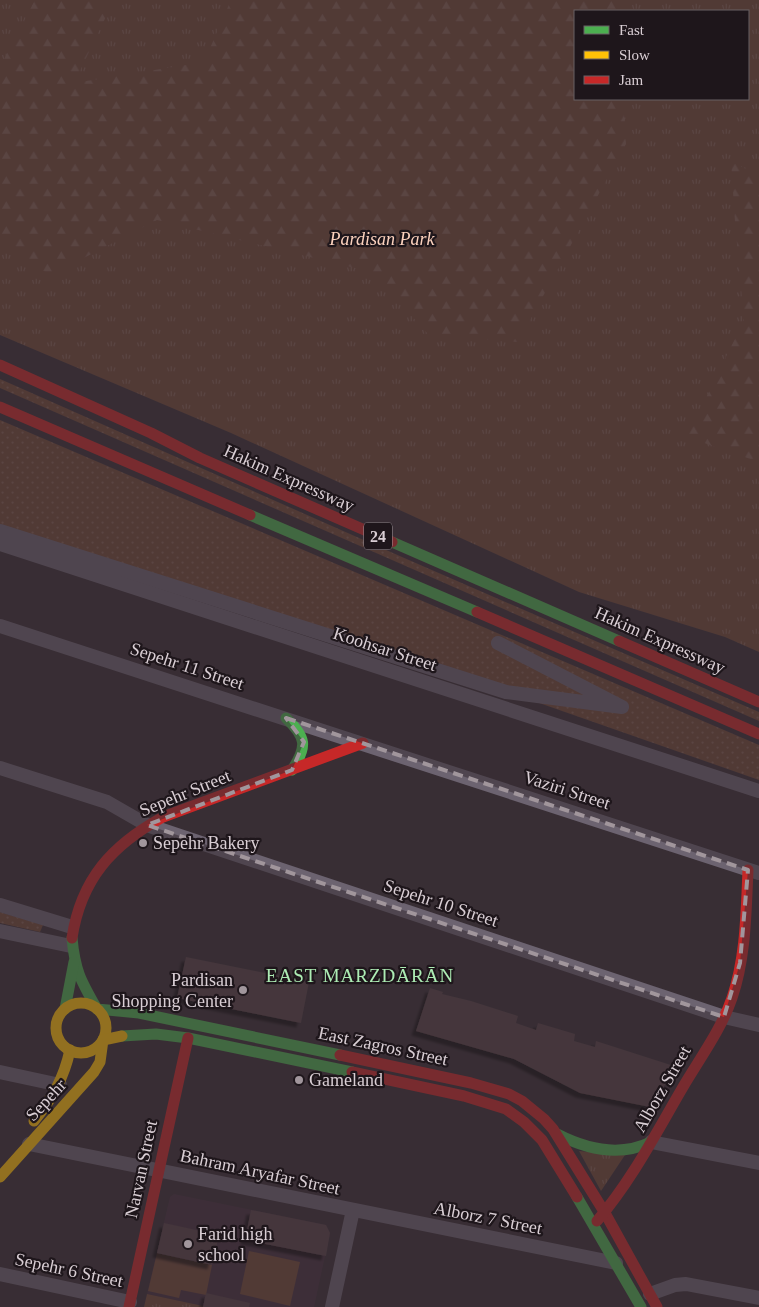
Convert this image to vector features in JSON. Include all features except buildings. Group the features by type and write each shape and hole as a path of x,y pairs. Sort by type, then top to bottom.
{"main road":[{"name":"Hakim Expressway","path":"0,365 151,433 209,462 759,702"},
{"name":"24","path":"0,407 759,734"},
{"path":"286,718 298,728 304,742 303,751 292,770"},
{"name":"Sepehr Street","path":"74,962 71,946 72,927 85,892 96,872 118,847 147,825 163,818 363,742"},
{"name":"Alborz Street","path":"594,1224 619,1194 724,1017 736,984 754,871"},
{"path":"74,962 106,1023 106,1032 100,1045 88,1052 81,1053 65,1047 56,1033 56,1024 59,1016 65,1009 80,1003 97,1009"},
{"path":"65,1009 74,962"},
{"name":"East Zagros Street","path":"97,1009 139,1013 471,1083 509,1094 522,1101 544,1119 557,1134 604,1213"},
{"path":"139,1013 129,1016 125,1024 127,1028 141,1034"},
{"name":"East Zagros Street","path":"103,1040 121,1035 141,1034 188,1038 464,1096 506,1109 524,1122 542,1140 594,1224"},
{"name":"Narvan Street","path":"129,1305 188,1038"},
{"name":"Sepehr","path":"0,1177 23,1142 77,1092 94,1072 100,1062 103,1040"},
{"name":"Sepehr","path":"28,1128 60,1085 67,1069 70,1050"},
{"path":"60,1085 77,1092"},
{"path":"557,1134 570,1142 585,1146 623,1151 635,1149 651,1142"},
{"path":"604,1213 657,1307"},
{"path":"594,1224 639,1304 650,1294"},
{"path":"616,1263 631,1259"}],"street":[{"path":"0,531 506,692 622,707 498,643"},
{"name":"Koohsar Street","path":"0,544 759,790"},
{"name":"Sepehr 11 Street","path":"0,626 363,742"},
{"name":"Vaziri Street","path":"363,742 754,871"},
{"name":"Sepehr 10 Street","path":"0,768 107,802 147,825 724,1017 759,1025"},
{"path":"0,906 72,927"},
{"path":"0,931 71,946"},
{"path":"0,1072 60,1085"},
{"name":"Bahram Aryafar Street","path":"23,1142 353,1210"},
{"path":"651,1142 759,1163"},
{"path":"332,1307 353,1210"},
{"name":"Alborz 7 Street","path":"353,1210 616,1263"},
{"name":"Sepehr 6 Street","path":"0,1274 129,1305"},
{"path":"650,1294 675,1285 686,1284 759,1298"}],"highlighted area":[{"path":"286,718 748,870 740,963 724,1017 147,825 292,770 304,742"}],"shaded area":[{"path":"174,1194 326,1225 330,1233 314,1307 208,1307 147,1294 170,1197"}],"green space":[{"name":"Pardisan Park","path":"0,0 759,0 759,652 725,637 579,592 231,433 0,335"},
{"path":"35,0 114,0 74,83 204,62 231,0 617,0 618,10 574,10 574,100 623,100 626,144 518,342 428,334 372,272 157,220 51,275 0,247 0,67"},
{"path":"731,161 759,176 759,462 687,437 744,320"},
{"path":"0,379 759,712 759,721 0,388"},
{"path":"0,420 759,745 759,780 525,698 0,530"},
{"path":"0,912 43,925 40,932 0,923"},
{"path":"579,1151 625,1155 601,1191"},
{"path":"249,1251 300,1262 290,1306 240,1294"},
{"path":"157,1253 212,1265 206,1295 181,1290 179,1298 148,1291"},
{"path":"147,1294 208,1307 144,1307"}],"traffic: fast":[{"path":"250,515 477,612"},
{"path":"392,542 619,641"},
{"path":"286,718 298,731 302,742 301,754 292,770"},
{"path":"72,938 75,959 80,975 97,1009 139,1013 340,1055"},
{"path":"65,1009 74,962"},
{"path":"122,1036 156,1034 188,1038 352,1072"},
{"path":"557,1134 580,1144 603,1149 627,1149 651,1142"},
{"path":"577,1197 641,1307"}],"traffic: slow":[{"path":"81,1003 95,1007 102,1014 106,1028 102,1042 95,1049 81,1053 67,1049 60,1042 56,1028 60,1014 67,1007 81,1003"},
{"path":"0,1177 94,1072 100,1062 103,1040 122,1036"},
{"path":"34,1121 56,1088 70,1050"}],"traffic: jam":[{"path":"0,365 151,433 200,458 392,542"},
{"path":"0,407 250,515"},
{"path":"477,612 759,734"},
{"path":"619,641 759,702"},
{"path":"72,938 76,917 91,881 114,852 145,828 163,817 363,743"},
{"path":"597,1221 643,1156 716,1033 727,1010 737,982 743,951 748,870"},
{"path":"129,1307 188,1038"},
{"path":"340,1055 471,1083 509,1094 522,1101 553,1129 605,1213 657,1307"},
{"path":"352,1072 464,1096 506,1109 524,1122 542,1140 577,1197"}],"place":[{"name":"Sepehr Bakery","path":"143,843"},
{"name":"Pardisan Shopping Center","path":"243,990"},
{"name":"Gameland","path":"299,1080"},
{"name":"Farid high school","path":"188,1244"}],"district":[{"name":"EAST MARZDĀRĀN","path":"360,975"}]}
